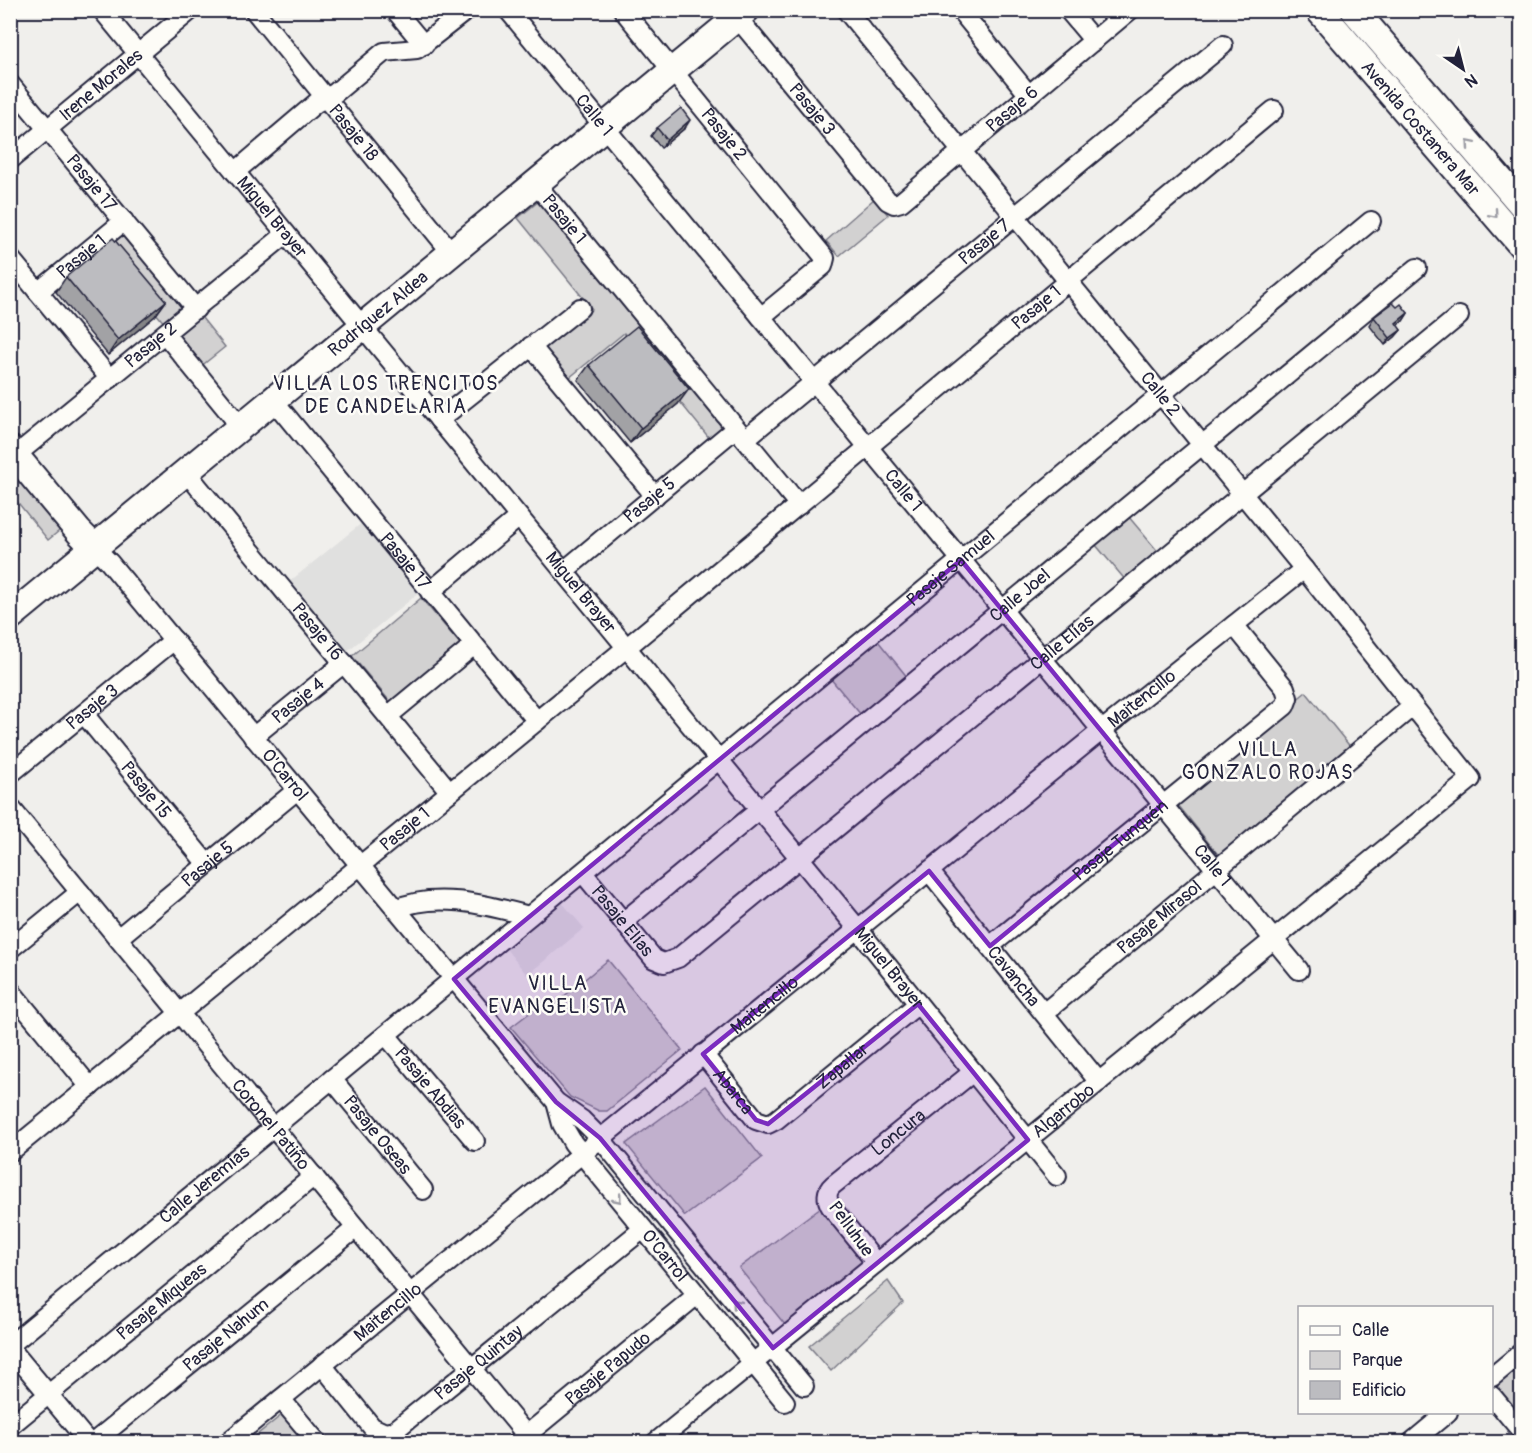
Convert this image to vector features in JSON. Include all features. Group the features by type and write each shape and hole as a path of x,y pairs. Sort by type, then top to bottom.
{"main road":[{"name":"Avenida Costanera Mar","path":"1319,10 1521,246"},
{"name":"Avenida Costanera Mar","path":"1354,10 1521,205"},
{"name":"Rodríguez Aldea","path":"10,617 536,184 738,13"},
{"name":"O'Carrol","path":"13,452 95,548"}],"street":[{"name":"Miguel Brayer","path":"102,10 800,858 1057,1176"},
{"name":"Irene Morales","path":"10,160 191,10"},
{"name":"Pasaje 18","path":"254,10 452,253"},
{"path":"395,10 424,45"},
{"path":"235,172 316,103 335,93 384,52 410,50 424,45 467,10"},
{"name":"Calle 1","path":"508,10 1299,970"},
{"name":"Pasaje 2","path":"622,10 823,255 825,260 822,266 760,317"},
{"name":"Calle 2","path":"846,10 1304,569 1472,779"},
{"path":"960,10 1029,94"},
{"path":"1068,10 1094,41"},
{"name":"Pasaje 6","path":"894,204 901,202 1130,10"},
{"name":"Pasaje 3","path":"738,13 888,201 894,204"},
{"name":"Pasaje 7","path":"740,434 814,382 1223,45"},
{"name":"Pasaje 17","path":"10,84 196,309"},
{"name":"Pasaje 1","path":"10,1152 626,648 1274,110"},
{"name":"Pasaje 1","path":"536,184 799,504"},
{"name":"Pasaje 1","path":"38,292 124,221"},
{"name":"Pasaje Samuel","path":"454,979 1371,221"},
{"name":"Pasaje 2","path":"13,452 110,379 286,234"},
{"path":"10,258 110,379"},
{"name":"Calle Joel","path":"623,922 1417,268"},
{"path":"439,420 579,308"},
{"name":"Calle Elías","path":"664,963 678,958 1459,316"},
{"path":"165,334 241,428"},
{"path":"531,346 655,496"},
{"name":"Pasaje 17","path":"274,400 537,721"},
{"name":"Pasaje 5","path":"564,571 655,496 740,434"},
{"name":"Pasaje 16","path":"186,472 450,792"},
{"path":"430,592 519,517"},
{"name":"O'Carrol","path":"95,548 174,640 556,1102 582,1120 600,1138 804,1386"},
{"name":"Maitencillo","path":"228,1443 703,1054 1304,569"},
{"name":"Pasaje Tunquén","path":"990,946 1287,702 1288,695 1285,688 1234,625"},
{"name":"Pasaje 3","path":"10,774 174,640"},
{"path":"388,716 474,645"},
{"name":"Pasaje 4","path":"253,737 344,663"},
{"name":"Pasaje Mirasol","path":"1044,1013 1413,706"},
{"name":"Pasaje 15","path":"84,714 207,864"},
{"name":"Algarrobo","path":"656,1443 1472,779"},
{"name":"Pasaje 5","path":"118,938 297,790"},
{"name":"Coronel Patiño","path":"10,807 472,1369 526,1440"},
{"name":"Cavancha","path":"929,871 1099,1082"},
{"name":"Pasaje Elías","path":"583,873 654,959 664,963"},
{"path":"10,949 80,892"},
{"path":"395,909 408,903 433,900 498,909 529,916"},
{"name":"Calle Jeremías","path":"10,1347 454,979"},
{"path":"10,990 90,1087"},
{"name":"Zapallar","path":"765,1124 776,1120 918,1004"},
{"name":"Pasaje Abdias","path":"386,1035 475,1141"},
{"name":"Abarca","path":"703,1054 753,1117 765,1124"},
{"name":"Loncura","path":"827,1195 834,1185 973,1072"},
{"name":"Pasaje Oseas","path":"332,1080 423,1190"},
{"name":"O'Carrol","path":"556,1102 566,1132 581,1154 785,1402"},
{"name":"Pasaje Miqueas","path":"10,1426 314,1176"},
{"name":"Pelluhue","path":"827,1195 831,1207 876,1263"},
{"name":"Pasaje Nahum","path":"94,1443 356,1228"},
{"name":"Pasaje Quintay","path":"322,1365 372,1427 384,1433 398,1429 643,1229"},
{"name":"Pasaje Papudo","path":"526,1440 697,1295"},
{"path":"10,1347 88,1443"},
{"path":"1493,1375 1521,1352"},
{"path":"1493,1398 1521,1432"},
{"path":"281,1399 317,1443"},
{"path":"1417,1441 1447,1414"}],"highlighted area":[{"path":"961,560 1162,805 990,946 929,871 703,1054 756,1120 768,1124 918,1004 1028,1140 773,1348 600,1138 556,1102 454,979"}],"shaded area":[{"path":"363,522 420,592 346,652 289,582"},
{"path":"559,899 584,928 527,975 503,945"}],"green space":[{"path":"875,198 888,215 839,256 826,241"},
{"path":"539,201 727,427 710,439 624,333 569,378 544,348 592,309 518,218"},
{"path":"120,231 184,302 184,309 165,324 101,247"},
{"path":"198,313 225,347 200,367 178,339 178,329"},
{"path":"10,463 64,527 48,540 11,494"},
{"path":"1128,516 1160,554 1127,582 1095,544"},
{"path":"421,598 461,645 392,704 352,656"},
{"path":"878,641 908,678 862,716 830,678"},
{"path":"1306,692 1352,749 1220,857 1174,800"},
{"path":"608,960 682,1050 607,1111 599,1111 570,1097 511,1027 545,1001 551,1007"},
{"path":"705,1086 762,1158 685,1216 626,1144"},
{"path":"821,1207 864,1262 786,1326 739,1268"},
{"path":"888,1281 903,1303 831,1371 809,1346"},
{"path":"1521,1362 1521,1416 1495,1383"},
{"path":"283,1414 306,1442 248,1442"}],"building":[{"path":"681,108 690,120 667,140 657,128"},
{"path":"113,238 166,301 118,340 66,277"},
{"path":"1393,303 1397,307 1401,304 1408,313 1396,323 1401,330 1390,338 1374,317"},
{"path":"637,326 689,389 641,428 589,365"}],"district":[{"name":"VILLA LOS TRENCITOS DE CANDELARIA","path":"386,394"},
{"name":"VILLA GONZALO ROJAS","path":"1268,760"},
{"name":"VILLA EVANGELISTA","path":"558,994"}]}
